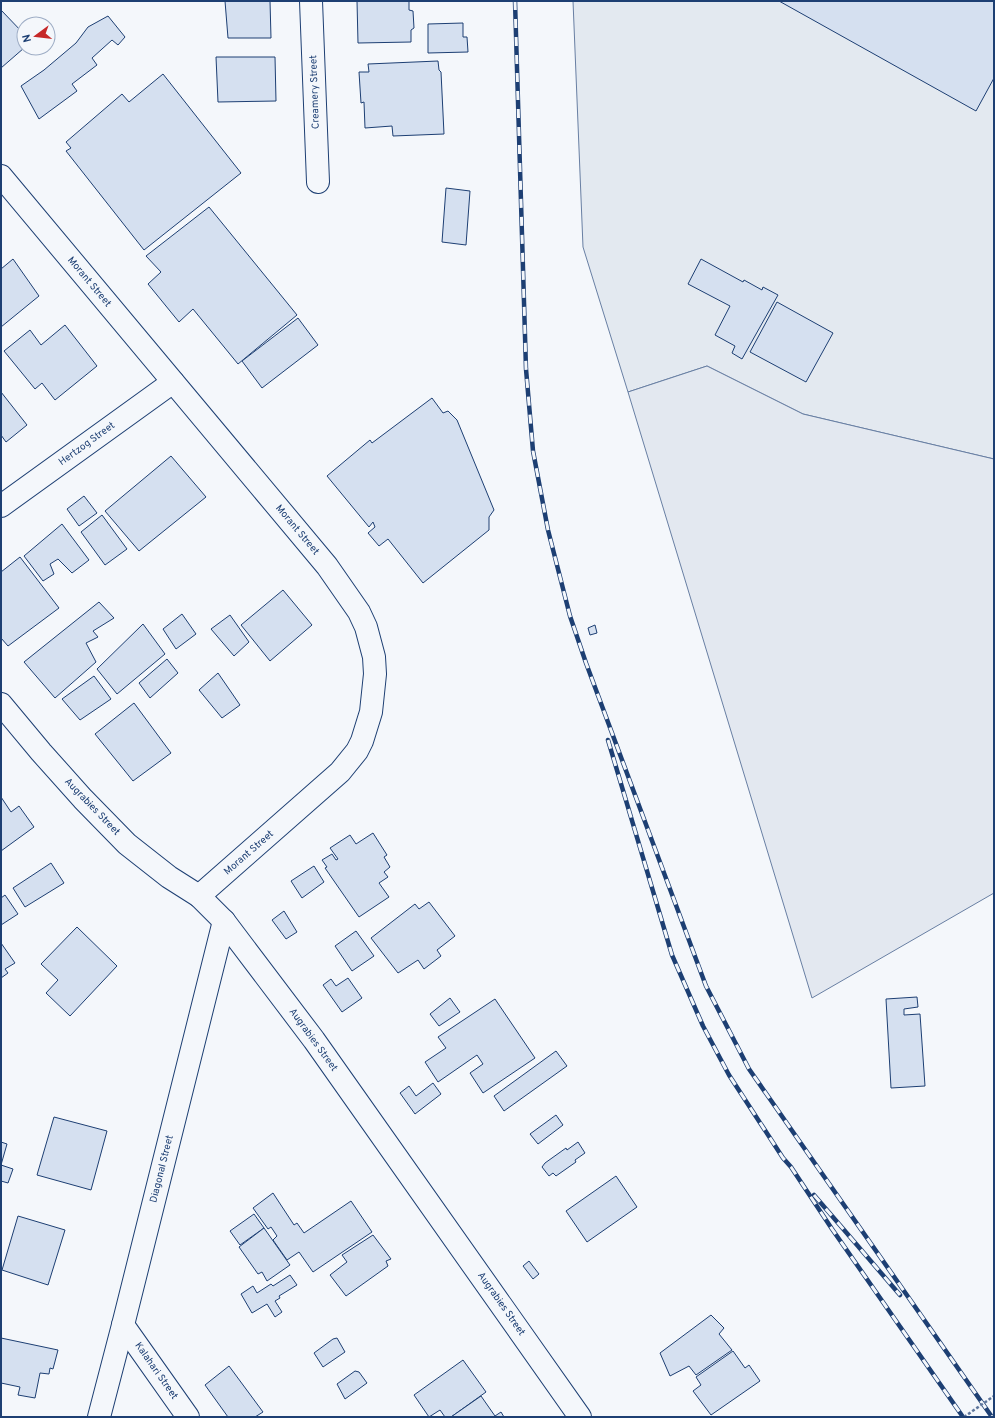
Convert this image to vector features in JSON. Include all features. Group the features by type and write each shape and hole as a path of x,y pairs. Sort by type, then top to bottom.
{"street":[{"name":"Creamery Street","path":"312,1 318,182"},
{"name":"Morant Street","path":"1,176 327,566 359,612 370,638 374,657 375,674 371,712 357,752 340,772 199,896"},
{"name":"Hertzog Street","path":"1,506 173,382"},
{"name":"Augrabies Street","path":"1,704 83,799 128,844 169,877 199,896 224,921 314,1040 580,1417"},
{"name":"Diagonal Street","path":"99,1417 224,921"},
{"name":"Kalahari Street","path":"123,1325 188,1417"}],"path":[{"path":"964,1417 994,1396"}],"shaded area":[{"path":"573,1 994,1 994,459 803,414 707,366 628,392 583,247"},
{"path":"707,366 803,414 994,459 994,893 812,998 628,392"}],"building":[{"path":"225,1 270,1 271,38 228,38"},
{"path":"357,1 409,1 409,10 413,11 414,28 411,30 411,42 358,43"},
{"path":"779,1 994,1 994,78 976,111"},
{"path":"1,10 16,26 16,55 1,68"},
{"path":"108,16 125,37 118,45 112,40 92,58 97,65 72,84 77,91 39,119 21,86 44,70 76,43 88,27"},
{"path":"463,23 463,37 467,37 468,52 428,53 428,24"},
{"path":"216,57 275,57 276,101 218,102"},
{"path":"438,61 439,70 441,72 444,134 393,136 392,126 365,128 364,102 361,103 359,72 369,72 368,64"},
{"path":"163,74 241,173 144,250 66,151 71,148 66,142 122,94 129,102"},
{"path":"446,188 470,191 466,245 442,242"},
{"path":"209,207 297,315 238,364 193,309 179,322 148,284 161,272 146,256"},
{"path":"13,259 39,296 1,327 1,269"},
{"path":"701,259 743,282 744,280 762,290 763,287 778,295 742,359 732,353 735,346 715,335 730,306 688,284"},
{"path":"777,302 833,333 806,382 750,352"},
{"path":"298,318 318,345 262,388 242,361"},
{"path":"65,325 97,366 55,400 42,383 35,389 4,351 30,330 41,345"},
{"path":"1,392 27,425 6,442 1,435"},
{"path":"432,398 443,413 448,411 457,420 494,510 489,517 489,530 423,583 388,539 379,546 368,533 375,527 373,522 369,527 327,476 370,440 372,443"},
{"path":"171,456 206,497 139,551 105,511"},
{"path":"84,496 97,513 79,526 67,509"},
{"path":"102,515 127,549 105,565 81,532"},
{"path":"62,524 89,560 72,573 58,559 50,564 54,574 43,581 24,556"},
{"path":"20,557 59,608 8,646 1,638 1,572"},
{"path":"283,590 312,625 270,661 241,625"},
{"path":"99,602 114,618 93,631 98,637 86,643 96,662 55,698 24,662"},
{"path":"182,614 196,634 176,649 163,629"},
{"path":"230,615 249,642 234,656 211,629"},
{"path":"143,624 165,654 117,694 97,669"},
{"path":"595,625 597,633 590,635 588,628"},
{"path":"167,659 178,673 150,698 139,683"},
{"path":"218,673 240,705 222,718 199,690"},
{"path":"94,676 111,699 80,720 62,699"},
{"path":"134,703 171,753 133,781 95,734"},
{"path":"1,797 11,812 19,806 34,827 1,851"},
{"path":"373,833 387,855 384,857 390,867 384,872 388,877 379,883 389,897 359,917 325,868 327,867 322,860 332,854 336,860 338,859 330,848 350,835 356,844"},
{"path":"51,863 64,883 25,907 13,888"},
{"path":"314,866 324,882 302,898 291,881"},
{"path":"5,895 18,914 1,925 1,898"},
{"path":"429,902 455,936 437,950 441,956 424,969 418,960 398,973 371,938 415,904 419,909"},
{"path":"284,911 297,932 286,939 272,920"},
{"path":"77,927 117,966 70,1016 46,993 58,980 41,964"},
{"path":"356,931 374,956 352,971 335,946"},
{"path":"1,943 15,963 5,969 8,973 1,978"},
{"path":"348,978 362,998 342,1012 323,985 331,979 336,986"},
{"path":"917,997 918,1007 904,1009 904,1015 920,1014 925,1086 891,1088 886,999"},
{"path":"450,998 460,1012 439,1026 430,1014"},
{"path":"495,999 535,1058 483,1093 470,1073 483,1064 477,1055 438,1082 425,1062 446,1048 438,1037"},
{"path":"556,1051 567,1066 504,1111 494,1096"},
{"path":"433,1083 441,1094 415,1114 400,1093 409,1086 416,1096"},
{"path":"556,1115 563,1125 538,1144 530,1134"},
{"path":"54,1117 107,1131 91,1190 37,1175"},
{"path":"1,1142 7,1144 1,1165"},
{"path":"578,1142 585,1153 575,1160 576,1162 556,1176 553,1173 549,1176 542,1167 545,1163 566,1148 567,1150"},
{"path":"1,1165 13,1169 8,1183 1,1181"},
{"path":"616,1176 637,1207 587,1242 566,1211"},
{"path":"273,1193 294,1225 297,1223 304,1233 351,1201 372,1232 313,1272 299,1252 287,1260 273,1240 277,1236 271,1227 268,1229 253,1208"},
{"path":"254,1214 264,1228 240,1245 230,1231"},
{"path":"18,1216 65,1230 48,1285 2,1270"},
{"path":"264,1228 290,1265 267,1281 262,1272 258,1274 239,1247"},
{"path":"373,1235 391,1259 386,1261 388,1266 346,1296 330,1275 347,1262 342,1255"},
{"path":"529,1261 539,1274 533,1279 523,1266"},
{"path":"290,1275 297,1285 279,1296 280,1298 275,1301 282,1312 275,1317 267,1304 252,1313 241,1294 253,1286 257,1293 271,1284 273,1286"},
{"path":"711,1315 724,1328 719,1334 732,1350 696,1375 689,1366 670,1376 660,1353"},
{"path":"1,1338 58,1350 53,1369 50,1368 49,1374 40,1373 35,1398 18,1395 20,1387 1,1383"},
{"path":"337,1338 345,1352 323,1367 314,1353 333,1339"},
{"path":"733,1351 745,1368 749,1365 760,1381 711,1415 693,1391 701,1385 696,1377"},
{"path":"463,1360 486,1392 451,1417 445,1417 440,1410 429,1417 414,1395"},
{"path":"229,1366 263,1412 255,1417 228,1417 205,1385"},
{"path":"355,1371 359,1372 367,1383 345,1399 337,1384"},
{"path":"481,1396 495,1416 501,1412 504,1417 451,1417"}],"railway":[{"path":"515,1 526,369 533,451 548,530 570,616 706,986 749,1069 992,1417"},
{"path":"608,740 672,955 703,1026 729,1075 783,1158 791,1167 832,1229 963,1417"},
{"path":"814,1195 900,1295"}]}
